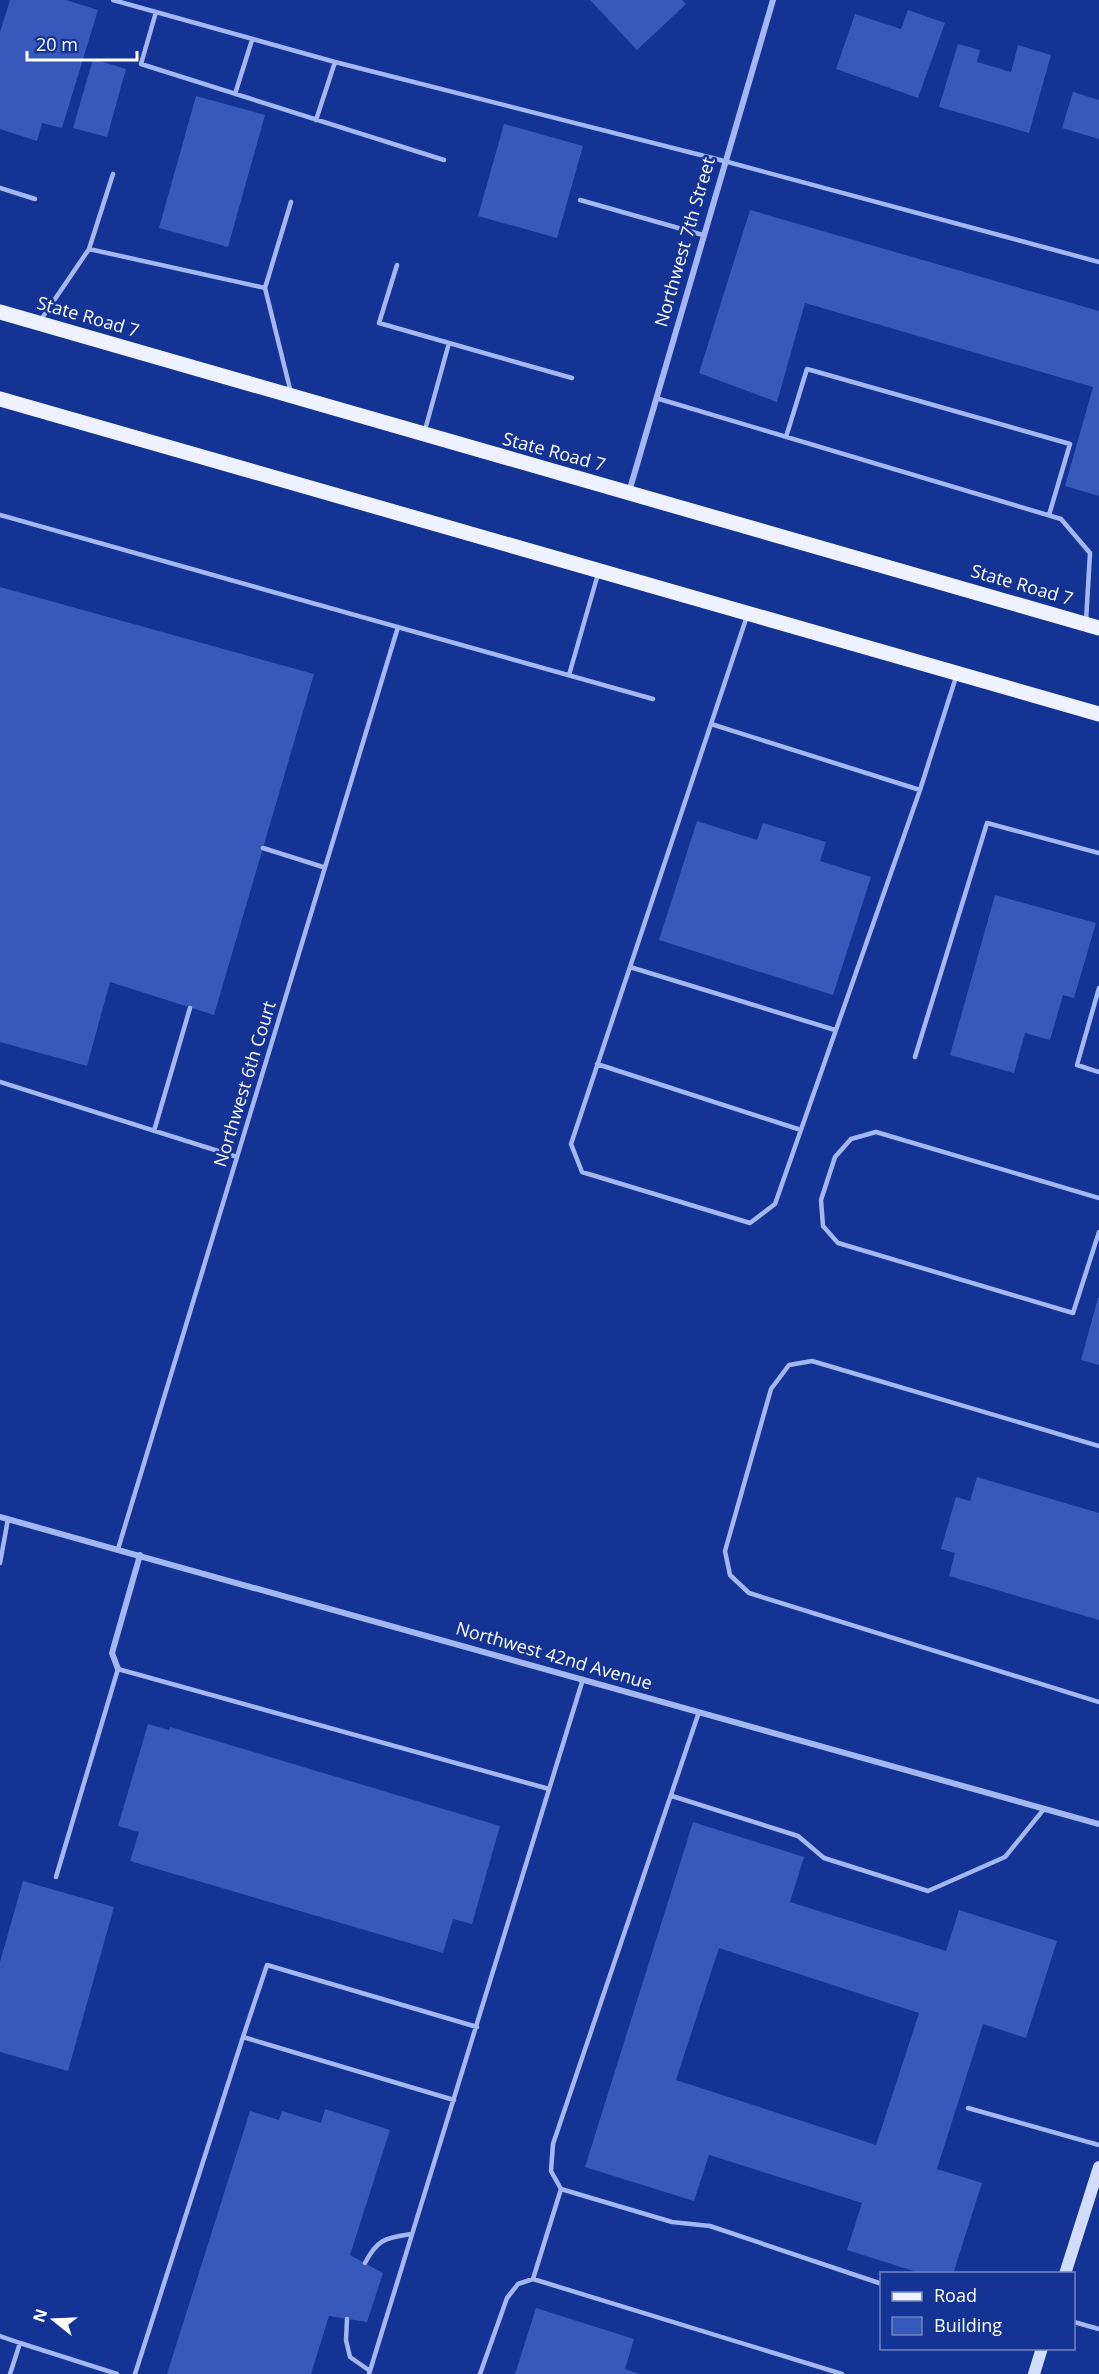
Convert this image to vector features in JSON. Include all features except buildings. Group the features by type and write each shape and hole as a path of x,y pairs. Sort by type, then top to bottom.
{"main road":[{"name":"State Road 7","path":"0,312 423,436 1092,626"},
{"path":"0,323 39,323"},
{"path":"0,399 1099,714"}],"street":[{"name":"Northwest 7th Street","path":"629,493 772,0"},
{"name":"Northwest 42nd Avenue","path":"0,1516 1099,1824"},
{"path":"118,1669 112,1653 140,1555"},
{"path":"1066,2272 1099,2167"},
{"path":"1034,2374 1042,2350"}],"lane":[{"path":"113,0 252,40 724,161 1099,262"},
{"path":"156,12 141,64 444,160"},
{"path":"235,94 252,40"},
{"path":"316,120 335,62"},
{"path":"39,323 89,249 112,174"},
{"path":"0,188 35,199"},
{"path":"580,200 703,235"},
{"path":"291,202 265,288 292,397"},
{"path":"89,249 265,288"},
{"path":"397,265 379,323 572,378"},
{"path":"423,436 449,343"},
{"path":"786,437 807,369 1070,444 1049,516"},
{"path":"656,398 1061,519 1090,553 1092,626"},
{"path":"0,514 653,699"},
{"path":"569,675 599,571"},
{"path":"748,614 571,1144 582,1172 750,1223 775,1204 920,790 957,673"},
{"name":"Northwest 6th Court","path":"118,1549 323,867 398,627"},
{"path":"711,724 920,790"},
{"path":"915,1057 987,823 1099,853"},
{"path":"263,848 323,867"},
{"path":"630,967 835,1030"},
{"path":"1099,988 1077,1065 1099,1072"},
{"path":"154,1131 190,1008"},
{"path":"597,1064 801,1130"},
{"path":"0,1082 237,1157"},
{"path":"1099,1198 876,1132 851,1139 835,1157 821,1200 823,1226 838,1243 1073,1313 1099,1232"},
{"path":"1099,1446 812,1361 789,1365 771,1389 725,1551 730,1575 749,1593 1099,1702"},
{"path":"0,1563 8,1519"},
{"path":"56,1877 118,1669 549,1789"},
{"path":"347,2319 346,2340 350,2357 369,2373 583,1680"},
{"path":"699,1712 553,2144 550,2157 551,2171 561,2189 672,2222 710,2226 880,2283"},
{"path":"672,1796 798,1836 824,1858 928,1891 1005,1857 1044,1809"},
{"path":"135,2374 267,1965 477,2027"},
{"path":"243,2037 454,2100"},
{"path":"968,2108 1099,2145"},
{"path":"533,2279 561,2189"},
{"path":"365,2264 374,2247 386,2238 412,2234"},
{"path":"480,2374 507,2298 518,2284 533,2279 842,2374"},
{"path":"1075,2322 1099,2329"},
{"path":"0,2336 117,2374"},
{"path":"10,2374 20,2343"}]}
